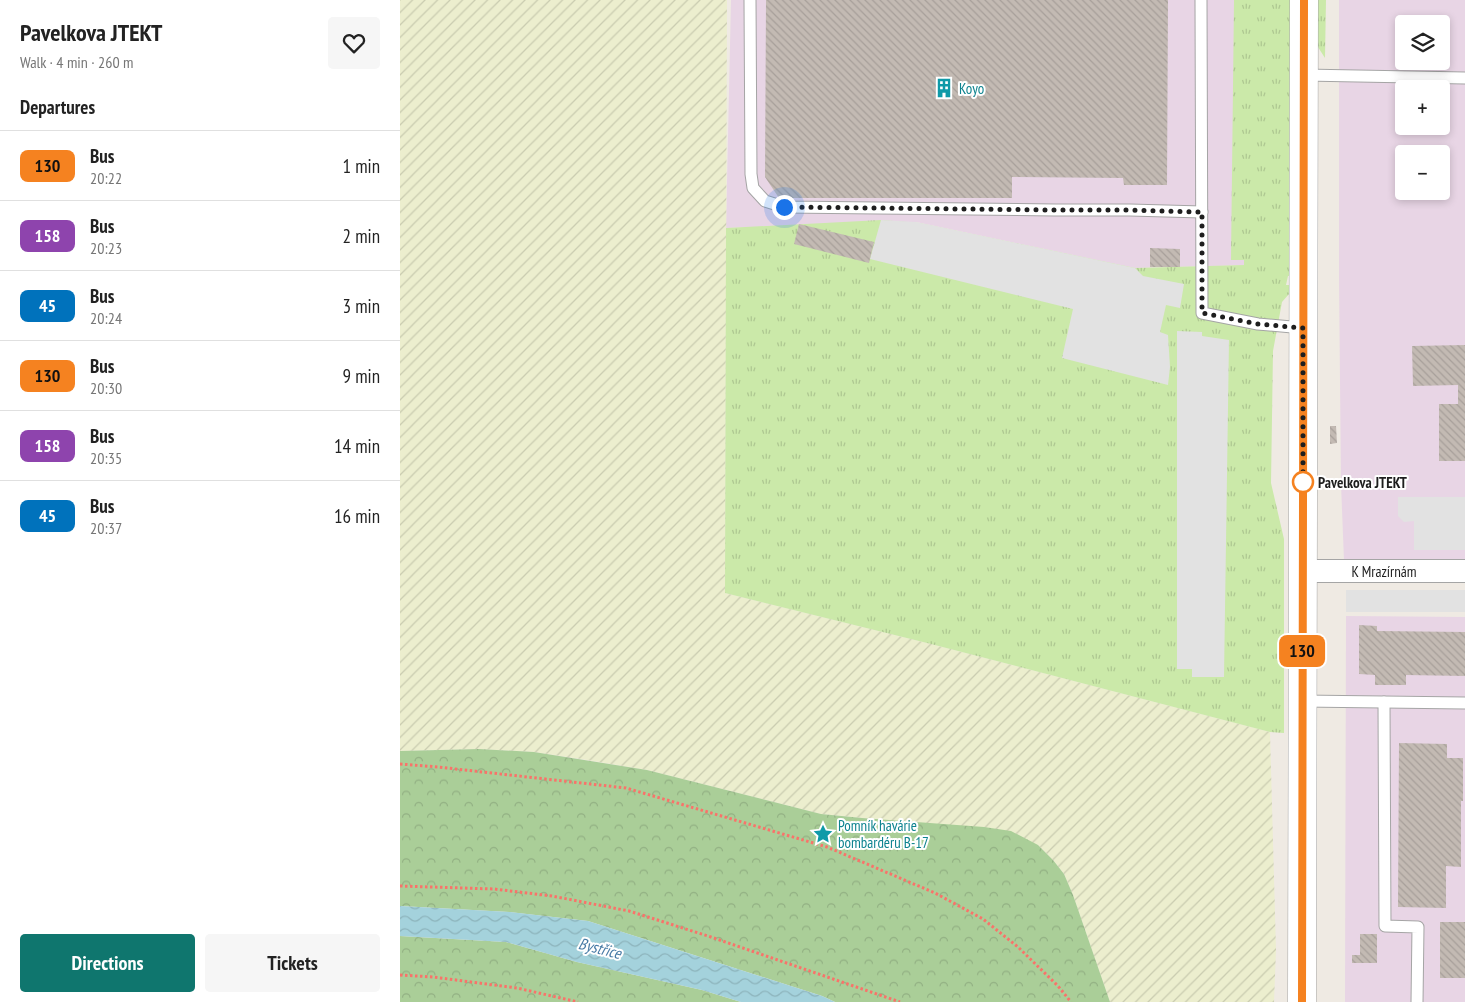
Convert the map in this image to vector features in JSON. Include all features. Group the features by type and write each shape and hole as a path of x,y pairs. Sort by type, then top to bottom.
{"street":[{"path":"1302,1002 1304,0"},
{"name":"K Mrazírnám","path":"1303,571 1465,571"}],"lane":[{"path":"750,0 751,174 753,188 765,200 784,207 1202,212"},
{"path":"1201,0 1202,313 1258,324 1303,328"},
{"path":"1304,75 1465,78"},
{"path":"1302,701 1465,703"},
{"path":"1384,702 1385,926 1418,927 1417,1002"}],"path":[{"path":"400,764 626,788 827,847 935,893 983,919 1018,947 1058,986 1071,1002"},
{"path":"400,886 494,889 552,896 629,911 900,1002"},
{"path":"400,975 433,977 517,988 578,1002"}],"shaded area":[{"path":"731,0 1289,0 1290,264 1135,268 916,222 726,228"},
{"path":"1339,0 1465,0 1465,560 1344,560 1341,484"},
{"path":"881,220 916,222 1135,268 1143,276 1184,284 1180,308 1166,305 1160,332 1168,335 1170,367 1168,385 1062,358 1073,309 870,259"},
{"path":"1177,331 1202,332 1202,336 1229,340 1224,677 1192,677 1192,669 1177,669"},
{"path":"1398,497 1465,497 1465,550 1414,550 1414,521 1404,522 1398,516"},
{"path":"1346,590 1465,590 1465,612 1346,612"},
{"path":"1346,616 1465,617 1465,1002 1345,1002"}],"green space":[{"path":"400,0 727,0 725,593 1270,732 1276,950 1274,1002 1110,1002 1064,874 1038,845 862,818 821,814 647,770 534,752 479,749 400,751"},
{"path":"1234,0 1291,0 1291,276 1288,276 1286,285 1292,285 1289,294 1282,302 1273,351 1271,483 1284,539 1284,733 1270,732 725,593 726,228 881,220 919,223 1135,268 1244,265 1244,260 1231,260"},
{"path":"1315,0 1326,0 1325,58 1316,44"},
{"path":"479,749 534,752 647,770 821,814 984,827 1011,831 1038,845 1064,874 1110,1002 835,1002 822,996 588,921 509,912 400,906 400,751"},
{"path":"400,936 506,942 577,962 702,990 741,1002 400,1002"}],"water":[{"name":"Bystřice","path":"400,906 510,912 588,921 822,996 835,1002 741,1002 702,990 577,962 506,942 400,936"}],"building":[{"name":"Koyo","path":"766,0 1168,0 1167,185 1124,185 1123,178 1012,177 1012,198 779,198 765,177"},
{"path":"799,224 874,242 869,263 794,244"},
{"path":"1150,248 1180,249 1180,267 1150,267"},
{"path":"1465,345 1465,461 1439,461 1439,404 1458,404 1458,385 1413,386 1412,346"},
{"path":"1330,426 1336,426 1337,443 1330,444"},
{"path":"1359,625 1377,626 1377,631 1465,632 1465,676 1406,675 1406,685 1375,685 1375,675 1359,674"},
{"path":"1399,743 1447,744 1447,758 1463,758 1461,867 1446,866 1446,908 1398,907"},
{"path":"1440,922 1465,922 1465,978 1440,978"},
{"path":"1360,934 1377,934 1377,963 1352,963 1352,955 1360,955"}],"bus line":[{"name":"130","path":"1302,1002 1304,0"}],"place":[{"name":"Koyo","path":"944,88"},
{"name":"Pavelkova JTEKT","path":"1303,482"},
{"name":"Pomník havárie bombardéru B-17","path":"823,834"}],"route":[{"path":"784,207 1202,212 1202,313 1258,324 1303,328 1303,487 1303,482"}]}
